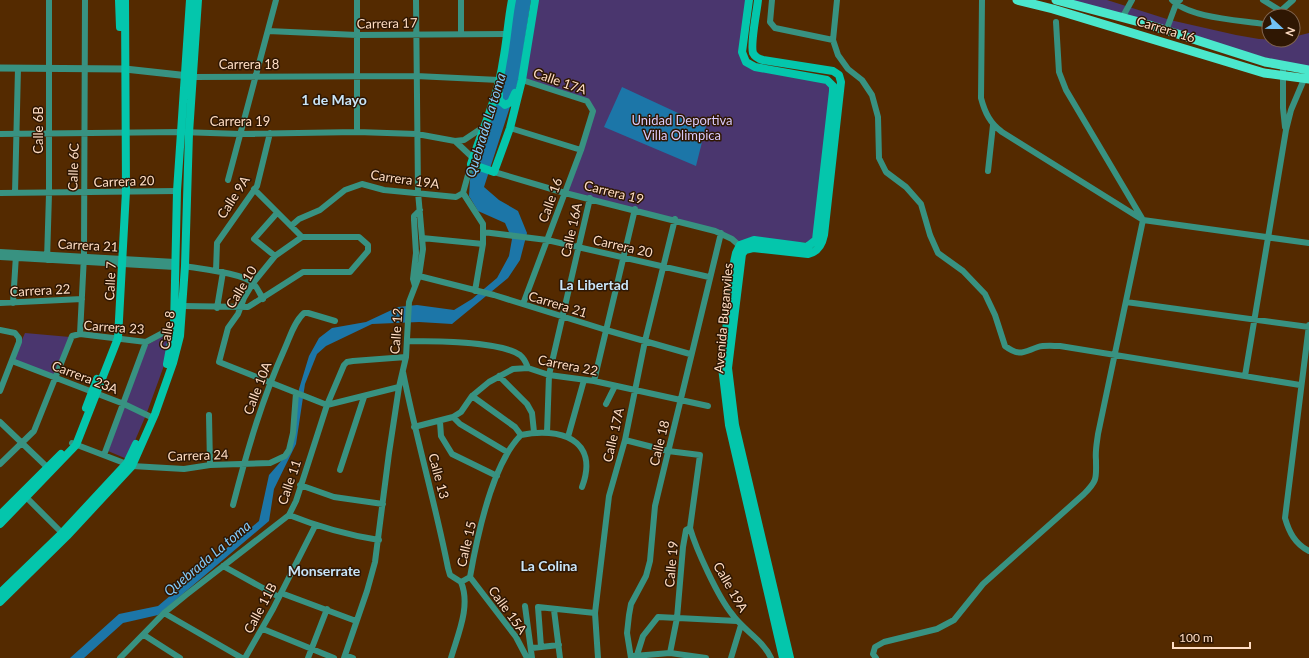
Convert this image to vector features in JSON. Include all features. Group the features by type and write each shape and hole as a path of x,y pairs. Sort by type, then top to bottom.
{"main road":[{"name":"Calle 7","path":"0,515 23,495 74,444 116,338 124,191 122,68 119,0"},
{"name":"Calle 7","path":"122,68 125,0"},
{"name":"Calle 8","path":"189,76 190,0"},
{"name":"Calle 8","path":"0,593 130,464 149,416 168,361 174,327 177,191 185,132 189,76 198,0"},
{"path":"512,0 498,97 503,104 511,102 524,69"},
{"path":"492,171 510,128 522,80 536,0"},
{"name":"Avenida Buganviles","path":"749,0 742,52 746,62 755,67 827,80 833,86 816,240 807,247 754,240 736,253 733,267 722,367 729,425 783,658"},
{"name":"Avenida Buganviles","path":"742,248 808,254 814,253 821,246 824,235 841,88 840,78 836,73 763,60 756,57 753,53 753,45 758,0"},
{"name":"Carrera 16","path":"1016,0 1057,4 1122,18 1283,66 1307,75"},
{"name":"Carrera 16","path":"1057,4 1283,77 1307,75"},
{"path":"472,162 485,126 504,61"},
{"name":"Calle 8","path":"0,602 67,536 130,464 155,414 173,363 180,336 185,266 185,132"},
{"name":"Carrera 19","path":"472,162 492,171"},
{"name":"Avenida Buganviles","path":"742,248 728,368 735,425 790,658"},
{"name":"Calle 7","path":"0,524 47,467 74,444"}],"street":[{"name":"Calle 6B","path":"47,257 49,194 50,0"},
{"name":"Calle 6C","path":"80,334 84,259 83,193 85,133 85,0"},
{"path":"228,180 276,0"},
{"path":"357,0 357,132"},
{"name":"Calle 12","path":"344,656 367,591 379,540 399,387 406,357 409,302 419,276 422,238 418,192 415,33 416,0"},
{"path":"461,0 461,33"},
{"path":"772,0 770,22 775,28 833,40"},
{"path":"837,0 833,40 838,55 862,80 872,95 878,117 879,158 886,172 906,187 921,204 930,235 938,253 963,271 985,294 995,315 1005,346 1018,353 1027,353 1038,347 1060,346 1300,386"},
{"path":"982,0 981,98 985,113 993,126 1143,220 1309,243"},
{"path":"1122,18 1132,0"},
{"path":"1263,0 1276,8"},
{"path":"1284,8 1293,0"},
{"path":"1166,30 1176,1 1202,14 1261,21"},
{"path":"876,658 873,654 875,647 884,642 937,629 954,620 983,584 1094,484 1097,474 1096,460 1098,434 1143,220 1066,90 1059,72 1056,22"},
{"name":"Carrera 17","path":"268,31 357,35 415,33 506,34"},
{"path":"1283,66 1283,108 1286,130"},
{"name":"Carrera 18","path":"0,68 122,68 189,76 416,76 499,80"},
{"path":"15,193 18,68"},
{"path":"1245,376 1286,130 1291,110 1307,75"},
{"name":"Calle 17A","path":"522,80 590,104"},
{"name":"Calle 16","path":"523,304 581,150 593,111 590,104"},
{"path":"455,141 471,136 485,126"},
{"path":"988,171 993,126"},
{"path":"510,128 581,150"},
{"name":"Carrera 19","path":"0,134 123,134 185,132 240,134 357,132 417,134 455,141 472,162"},
{"name":"Calle 9A","path":"216,271 217,243 258,181 270,133"},
{"path":"472,162 463,193 480,218 483,232 483,244 477,291"},
{"name":"Carrera 19","path":"492,171 565,192 675,219 721,233 742,248"},
{"name":"Carrera 19A","path":"291,226 299,219 320,210 345,190 362,184 384,190 418,192 456,197 463,193"},
{"path":"182,306 217,308 248,307 263,299 303,272 350,272 356,267 368,251 368,245 359,237 302,237 254,189"},
{"name":"Carrera 20","path":"0,193 49,194 124,191 177,191"},
{"name":"Calle 16A","path":"546,433 549,375 561,316 580,247 590,198"},
{"path":"594,381 622,257 635,209"},
{"path":"415,286 413,279 416,253 414,216 420,210"},
{"path":"275,256 254,239 277,213"},
{"name":"Calle 17A","path":"598,658 595,614 609,496 625,440 645,341 675,219"},
{"name":"Carrera 20","path":"483,232 547,240 709,277"},
{"name":"Calle 18","path":"633,656 627,633 631,604 646,576 650,561 655,506 681,401 690,354 721,233"},
{"name":"Calle 10","path":"269,382 219,362 228,328 253,283 275,256 302,237"},
{"path":"422,238 483,244"},
{"name":"Carrera 21","path":"0,252 16,255 175,265"},
{"path":"13,303 16,255"},
{"name":"Carrera 21","path":"0,257 16,255"},
{"path":"185,266 223,272 248,280 253,283 263,299"},
{"path":"217,308 223,272"},
{"name":"Carrera 21","path":"419,276 494,295 606,330 690,354"},
{"name":"Carrera 22","path":"0,303 82,299"},
{"path":"1126,302 1309,326 1284,518 1294,539 1303,548 1309,551"},
{"name":"Calle 10A","path":"233,505 269,382 301,316 308,313 335,321"},
{"name":"Carrera 23","path":"56,379 72,336 80,334 146,342 174,327"},
{"path":"0,330 15,333 19,338 19,342 0,391"},
{"name":"Carrera 22","path":"407,341 441,341 498,347 519,354 525,360 528,368 549,375 594,381 708,406"},
{"path":"104,455 146,342"},
{"path":"328,405 339,373 347,362 406,357"},
{"name":"Carrera 23A","path":"12,361 124,404 149,416"},
{"path":"414,427 440,422 453,417 461,412 472,396 499,376 513,369 528,368"},
{"name":"Calle 13","path":"403,371 414,427 434,499 448,568 450,575 461,582"},
{"path":"499,376 527,404 532,413 534,432"},
{"path":"0,464 34,431 56,379"},
{"path":"568,437 584,380"},
{"path":"269,382 328,405 399,387"},
{"path":"606,404 615,386"},
{"name":"Carrera 24","path":"74,444 130,464 184,468 270,462 285,456 289,450 293,433 297,393"},
{"path":"472,396 514,427 521,435 534,432 546,433 568,437 580,444 586,457 586,469 582,487"},
{"path":"340,470 364,397"},
{"name":"Calle 11","path":"120,658 164,614 223,566 290,515 328,405"},
{"path":"208,415 210,465"},
{"path":"453,417 460,424 507,452"},
{"path":"0,422 23,442 47,467"},
{"path":"440,422 441,436 452,454 498,476"},
{"name":"Calle 15","path":"451,658 466,604 461,582 470,577 486,503 507,452 521,435"},
{"path":"625,440 668,451"},
{"name":"Calle 19","path":"668,451 700,455 690,528 686,530 683,547 678,618 670,653"},
{"path":"300,485 334,497 383,504"},
{"path":"23,495 62,533"},
{"path":"290,515 315,526 348,535 379,540"},
{"name":"Calle 11B","path":"245,658 263,629 315,526"},
{"name":"Calle 19A","path":"690,528 693,538 712,579 731,613 739,623 731,658"},
{"path":"223,566 280,595 327,609 356,621"},
{"name":"Calle 15A","path":"470,577 516,637 527,658"},
{"path":"525,606 532,648 532,658"},
{"path":"541,647 538,607 595,614"},
{"path":"308,658 327,609"},
{"path":"554,610 560,658"},
{"path":"164,614 242,658"},
{"path":"633,656 643,636 658,617 739,623 756,639 771,658"},
{"path":"263,629 334,658"},
{"path":"144,635 180,658"},
{"path":"532,648 558,645"},
{"path":"633,656 670,653 706,658"},
{"path":"344,656 353,658"}],"green space":[{"name":"Unidad Deportiva Villa Olimpica","path":"536,0 749,0 742,52 746,62 831,83 813,243 766,241 740,245 721,233 565,193 592,116 590,104 524,80"},
{"path":"1061,0 1107,0 1170,20 1261,39 1261,48 1301,48 1301,35 1309,33 1309,70"},
{"path":"170,332 166,360 146,415 127,459 108,451 147,345"},
{"path":"25,333 70,337 55,377 13,360"}],"water":[{"path":"515,0 531,0 519,79 484,187 499,200 518,211 527,233 520,260 508,278 452,324 419,322 372,324 326,346 317,354 305,384 296,444 274,489 269,521 158,615 123,623 84,658 70,658 119,614 158,606 259,521 269,475 290,451 299,389 309,356 319,338 332,328 366,322 398,307 417,305 454,310 472,299 497,278 509,256 512,239 505,223 478,211 469,196 470,180 476,154 501,82"},
{"path":"622,87 706,126 696,166 604,127"}],"district":[{"name":"1 de Mayo","path":"334,99"},
{"name":"La Libertad","path":"594,284"},
{"name":"La Colina","path":"549,565"},
{"name":"Monserrate","path":"324,570"}],"water label":[{"name":"Quebrada La toma","path":"485,125"},
{"name":"Quebrada La toma","path":"207,558"}]}
